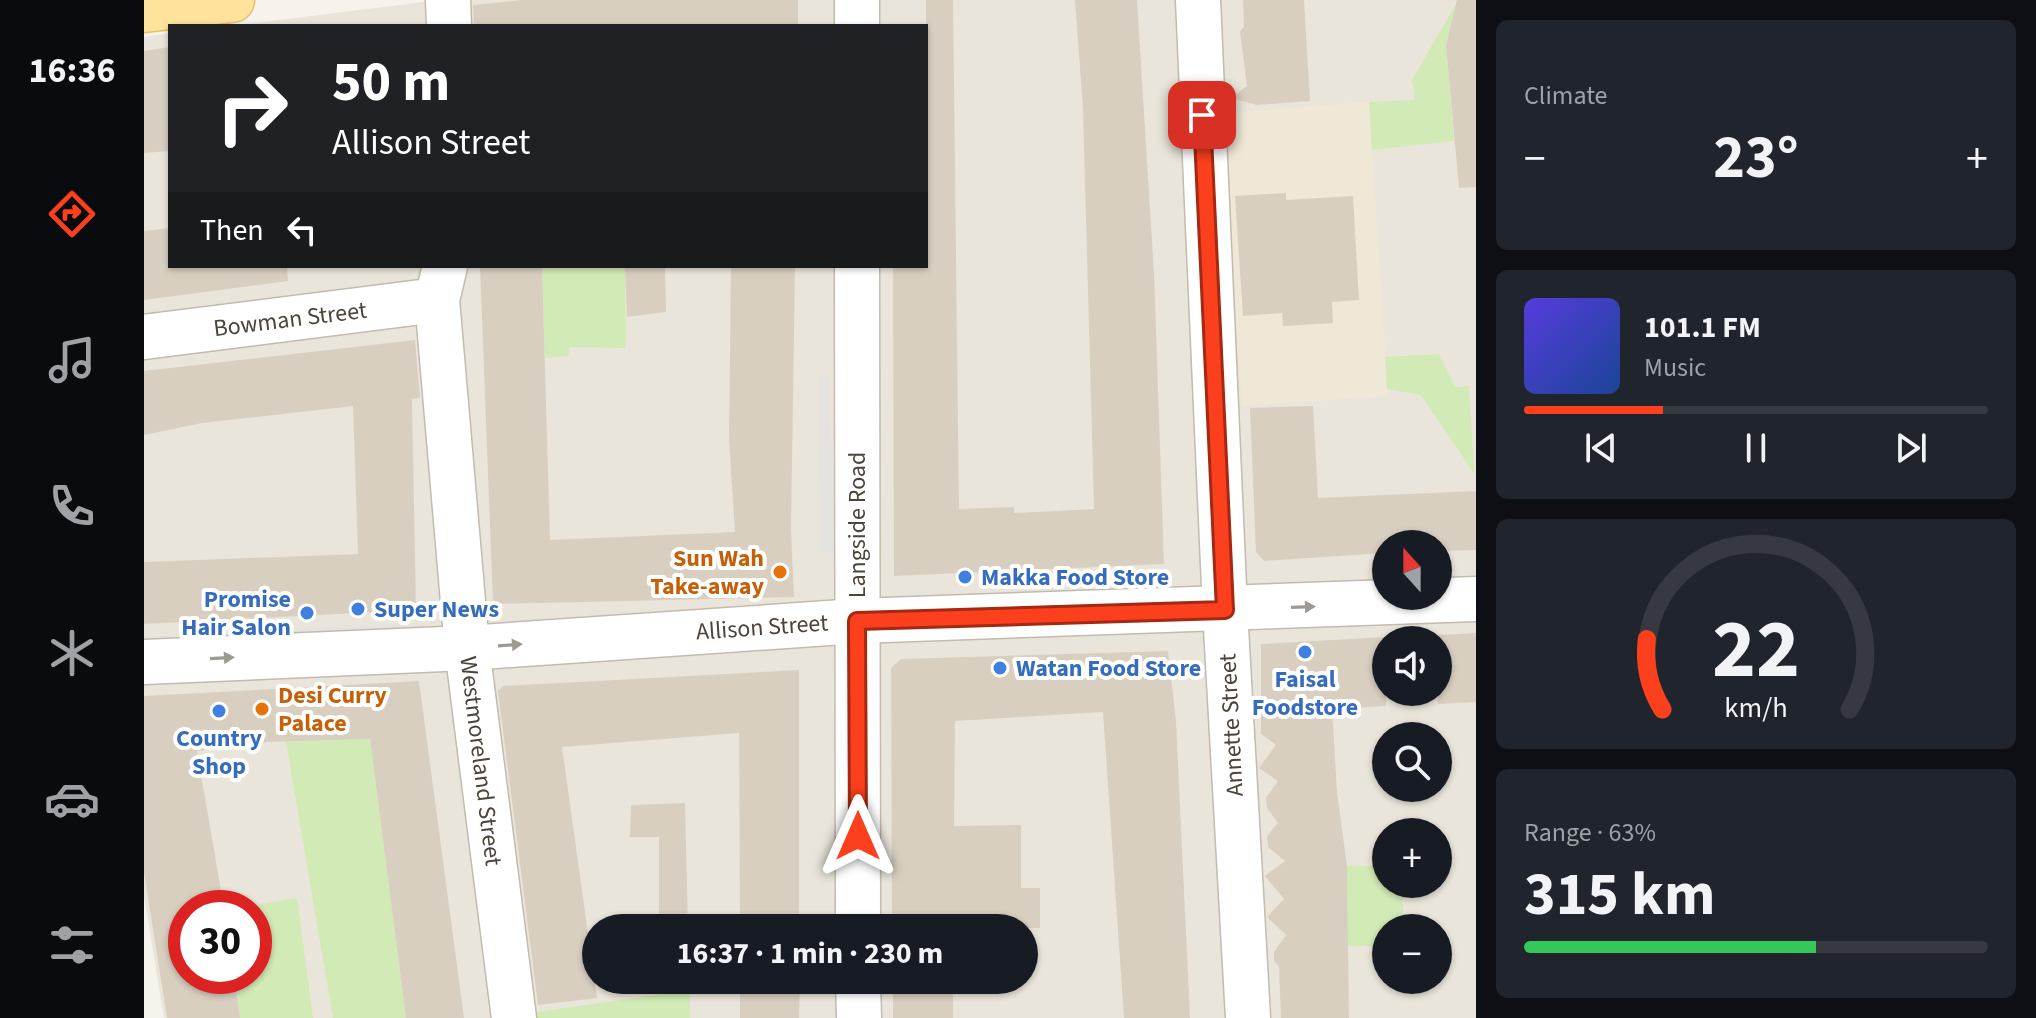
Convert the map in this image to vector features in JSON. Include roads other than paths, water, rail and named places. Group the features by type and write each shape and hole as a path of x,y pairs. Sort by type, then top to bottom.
{"main road":[{"path":"144,10 232,0"}],"street":[{"path":"448,0 449,24"},
{"path":"857,0 857,24"},
{"name":"Annette Street","path":"1198,0 1225,610 1248,1018"},
{"name":"Langside Road","path":"857,268 858,914"},
{"name":"Bowman Street","path":"144,337 441,283"},
{"name":"Westmoreland Street","path":"441,283 467,648 514,1018"},
{"name":"Allison Street","path":"144,662 467,648 857,621 1476,599"},
{"path":"858,994 859,1018"}],"place":[{"name":"Sun Wah Take-away","path":"780,572"},
{"name":"Makka Food Store","path":"965,577"},
{"name":"Super News","path":"358,609"},
{"name":"Promise Hair Salon","path":"307,613"},
{"name":"Faisal Foodstore","path":"1305,652"},
{"name":"Watan Food Store","path":"1000,668"},
{"name":"Desi Curry Palace","path":"262,709"},
{"name":"Country Shop","path":"219,711"}]}
